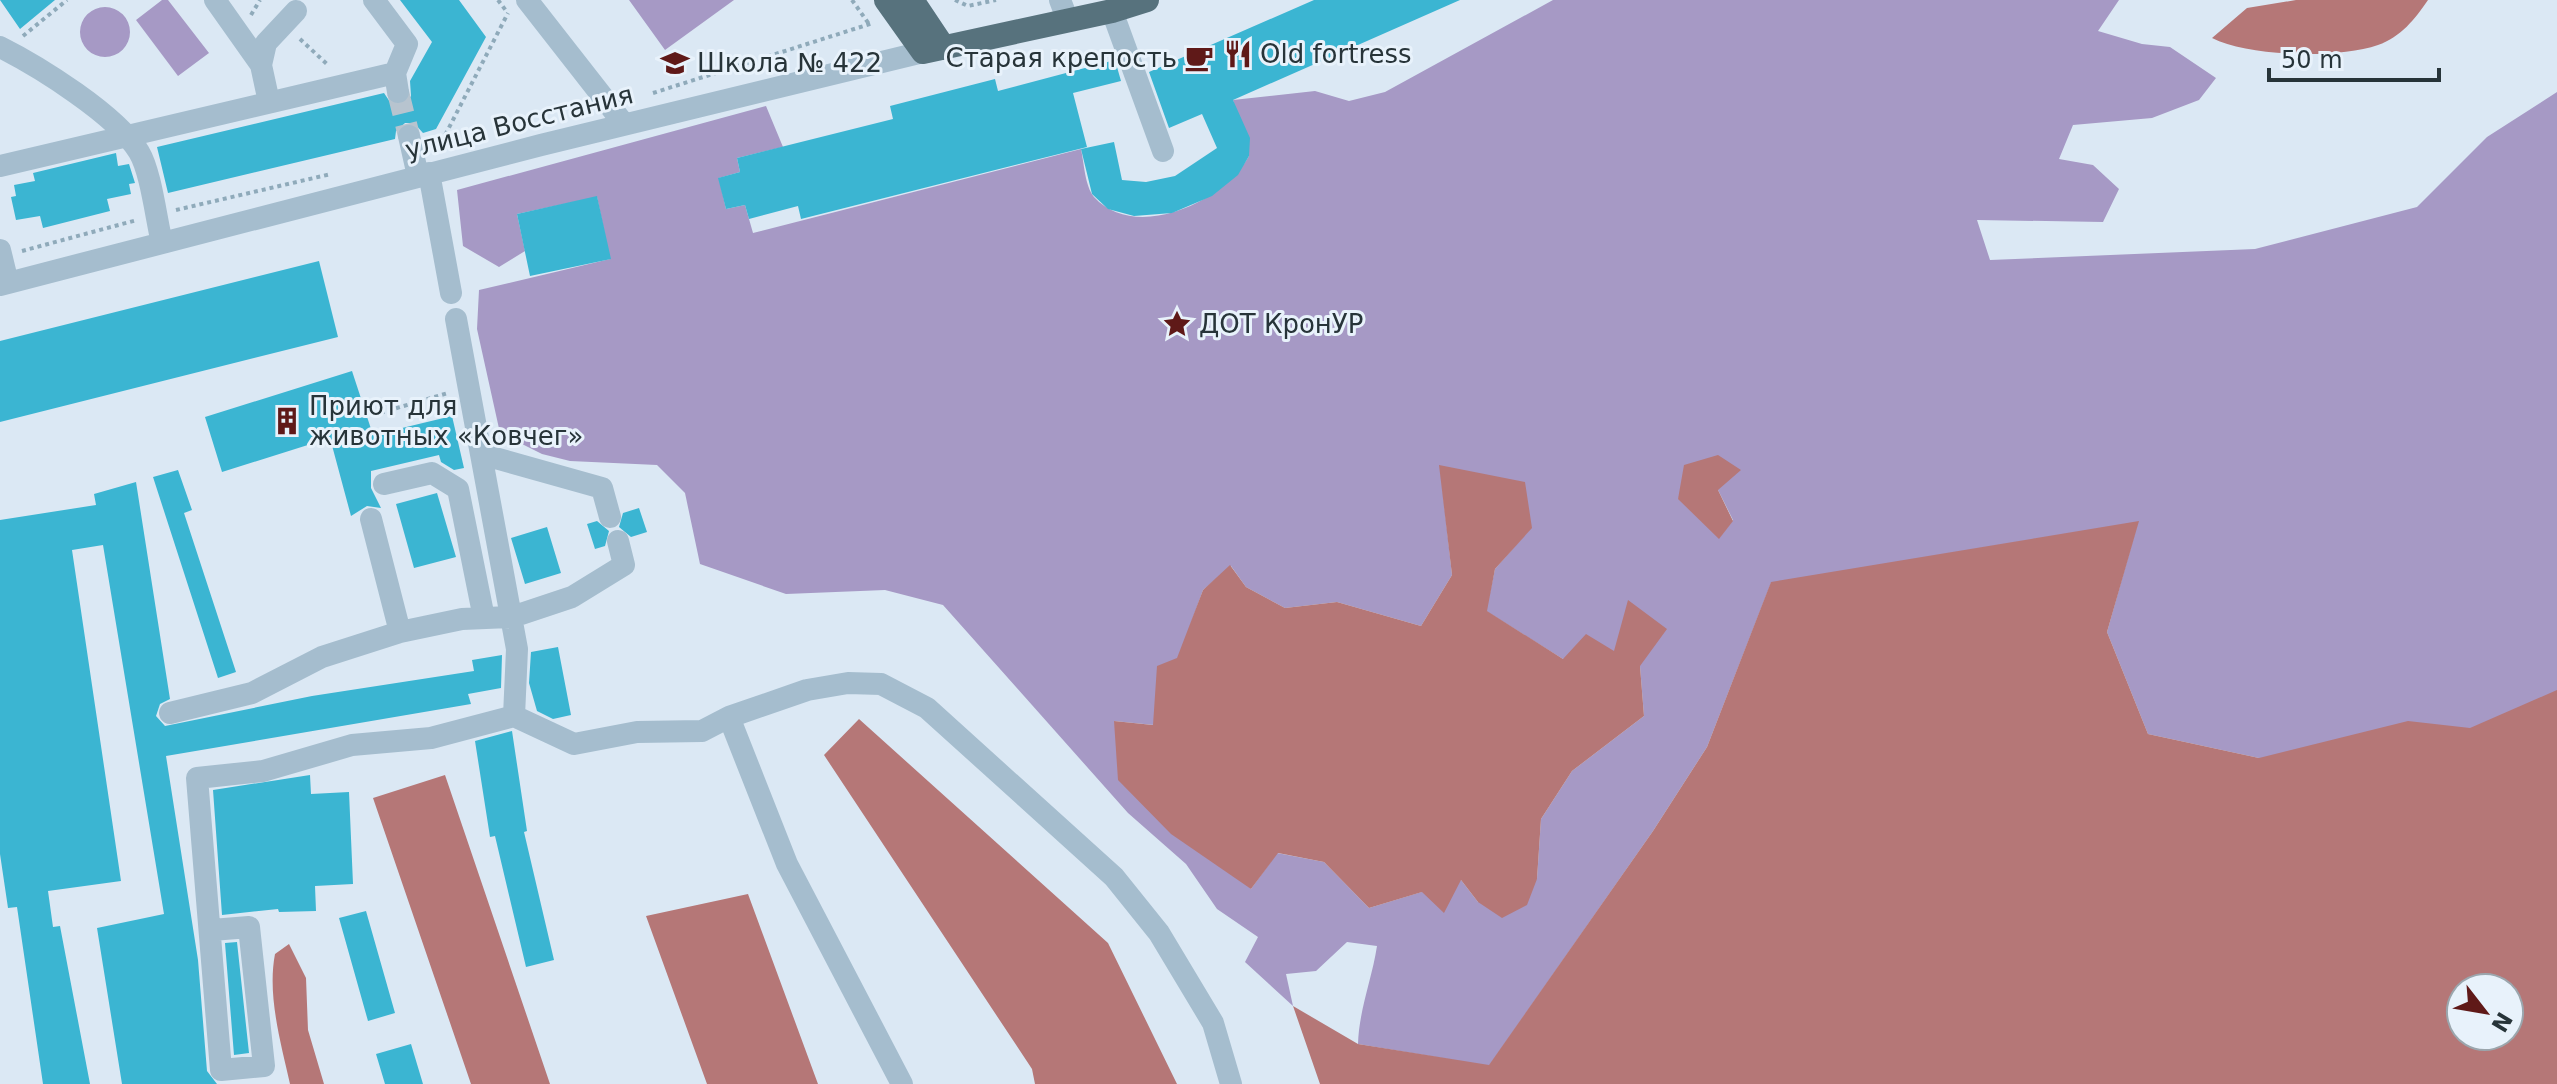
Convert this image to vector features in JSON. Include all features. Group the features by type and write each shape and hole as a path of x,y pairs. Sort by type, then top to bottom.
{"main road":[{"path":"886,0 934,50"},
{"path":"912,0 934,50"},
{"name":"улица Восстания","path":"934,50 1064,11 1112,11 1147,0"}],"street":[{"path":"215,0 261,65 269,102"},
{"path":"0,166 348,84 396,83 407,44 374,0"},
{"path":"527,0 624,124"},
{"path":"1112,11 1163,151"},
{"path":"261,65 266,43 290,18"},
{"path":"3,48 54,75 126,135 140,153 162,243"},
{"name":"улица Восстания","path":"4,284 162,243 417,160 624,124 934,50"},
{"path":"417,160 454,307 512,617 517,649 514,716"},
{"path":"1,253 4,284"},
{"path":"481,454 602,488 610,517"},
{"path":"384,484 432,473 458,489 484,618"},
{"path":"371,519 400,632"},
{"path":"170,713 252,693 322,657 400,632 484,618 512,617 572,597 624,565 618,541"},
{"path":"212,930 249,927 264,1066 222,1077 197,778 263,771 352,745 431,738 514,716 574,744 637,732 702,731 729,717 807,690 848,683 881,684 927,708 1114,877 1159,933 1213,1023 1231,1084"},
{"path":"729,717 787,864 902,1084"}],"path":[{"path":"3,48 67,0"},
{"path":"652,93 869,24 852,0"},
{"path":"955,0 968,6 996,0"},
{"path":"438,149 508,13"},
{"path":"290,18 348,84"},
{"path":"417,160 452,145"},
{"path":"1,253 337,172"},
{"path":"373,415 461,389"}],"shaded area":[{"path":"162,0 168,0 209,53 178,76 136,20"},
{"path":"629,0 734,0 665,50"},
{"path":"1553,0 2119,0 2098,31 2142,44 2170,47 2216,78 2199,100 2152,118 2073,125 2059,159 2093,165 2119,189 2103,222 1977,220 1990,260 2255,249 2417,207 2487,137 2557,92 2557,1084 2151,1084 2259,758 2148,734 2107,632 2138,522 1771,583 1707,747 1653,831 1489,1066 1358,1044 1377,946 1347,942 1316,971 1286,974 1293,1006 1245,962 1258,937 1217,909 1186,864 1128,813 943,605 885,590 786,594 700,564 685,493 657,465 570,461 542,454 500,433 477,329 479,290 610,259 597,197 517,214 525,251 499,267 463,246 457,190 766,106 783,147 737,158 740,172 719,178 726,209 745,205 753,233 1081,149 1087,181 1094,197 1112,210 1133,216 1155,216 1178,211 1221,188 1249,156 1233,100 1315,91 1349,101 1385,92","holes":["1440,466 1531,528 1495,569 1486,611 1563,659 1614,651 1640,666 1644,716 1572,771 1541,819 1537,879 1478,902 1461,880 1369,908 1324,862 1277,853 1251,889 1114,721 1154,725 1203,590 1231,566 1246,587 1285,608 1337,602 1421,626 1452,575","1718,490 1733,520 1719,538 1678,498"]},
{"path":"2296,0 2428,0 2413,20 2394,37 2361,49 2294,54 2248,49 2212,38 2247,8"},
{"path":"105,7 123,14 130,32 123,50 105,57 87,50 80,32 87,14"},
{"path":"1718,455 1741,470 1718,490 1733,521 1719,539 1678,499 1684,465"},
{"path":"1439,465 1525,482 1532,528 1495,569 1487,611 1563,659 1586,634 1614,651 1628,600 1667,629 1640,666 1644,716 1572,771 1541,819 1537,879 1527,905 1502,918 1478,902 1461,880 1444,913 1422,892 1369,908 1324,862 1278,853 1251,889 1171,834 1118,780 1114,721 1153,725 1157,666 1177,658 1203,590 1230,565 1246,587 1285,608 1337,602 1421,626 1452,575"},
{"path":"2139,521 2107,632 2148,734 2259,758 2408,721 2470,728 2557,690 2557,1084 1320,1084 1293,1006 1358,1044 1489,1065 1653,831 1707,747 1771,582"},
{"path":"859,719 1108,943 1177,1084 1035,1084 1032,1069 824,755"},
{"path":"445,775 550,1084 471,1084 373,798"},
{"path":"748,894 818,1084 707,1084 646,916"},
{"path":"289,944 306,978 308,1030 324,1084 290,1084 276,1019 273,986 275,954"}],"building":[{"path":"0,0 55,0 20,29"},
{"path":"400,0 459,0 486,37 436,129 423,133 414,123 405,123 396,131 395,139 168,193 157,147 384,93 392,105 407,102 411,96 410,81 432,42"},
{"path":"1314,0 1460,0 1233,100 1250,138 1249,156 1238,175 1212,196 1172,213 1134,216 1108,209 1092,194 1081,149 1114,142 1122,180 1146,182 1175,176 1217,148 1202,114 1169,128 1149,72"},
{"path":"1115,60 1121,81 1073,93 1087,147 801,219 798,206 749,219 745,205 726,209 718,178 740,172 737,158 893,119 890,106 995,79 998,91"},
{"path":"116,153 118,166 129,164 135,183 129,184 131,194 107,199 110,211 43,228 40,216 16,220 11,197 16,196 14,185 35,181 33,173"},
{"path":"597,196 611,259 530,276 517,214"},
{"path":"319,261 338,337 0,422 0,341"},
{"path":"352,371 373,435 452,416 464,468 454,470 441,462 439,455 371,471 371,488 381,508 367,506 351,516 330,438 222,472 205,417"},
{"path":"178,470 192,510 184,513 236,672 218,678 153,477"},
{"path":"136,482 170,699 160,704 156,716 165,726 312,696 474,671 472,660 502,655 501,688 468,694 471,704 166,756 198,960 207,1071 217,1084 122,1084 97,928 164,914 103,545 72,550 121,881 48,891 53,927 60,926 90,1084 43,1084 17,907 8,908 0,854 0,520 96,505 94,494"},
{"path":"437,493 456,557 414,568 396,504"},
{"path":"639,508 647,532 631,537 619,527 623,513"},
{"path":"597,521 609,531 605,546 595,549 587,524"},
{"path":"547,527 561,573 525,584 511,538"},
{"path":"558,647 571,715 553,719 537,711 529,683 531,652"},
{"path":"512,731 527,831 524,832 554,960 526,967 495,836 490,837 475,741"},
{"path":"310,775 311,794 349,792 353,884 315,886 316,911 279,912 278,909 222,915 213,790"},
{"path":"366,911 395,1013 368,1021 339,918"},
{"path":"237,942 249,1053 234,1055 225,943"},
{"path":"411,1044 423,1084 385,1084 376,1054"}],"tunnel":[{"path":"398,92 409,136"}],"place":[{"name":"Old fortress","path":"1238,54"},
{"name":"Старая крепость","path":"1199,58"},
{"name":"Школа № 422","path":"675,63"},
{"name":"ДОТ КронУР","path":"1177,324"},
{"name":"Приют для животных «Ковчег»","path":"287,421"}]}
